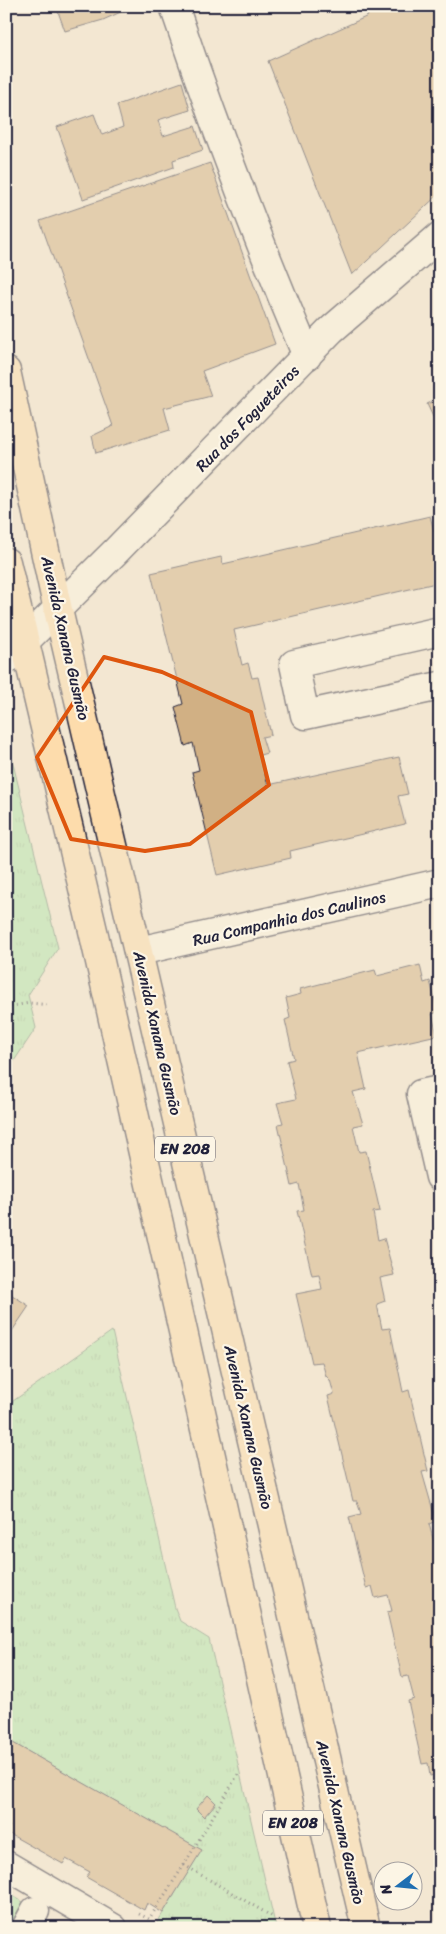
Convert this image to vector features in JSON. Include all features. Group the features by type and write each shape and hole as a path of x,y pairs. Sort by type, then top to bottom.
{"main road":[{"name":"Avenida Xanana Gusmão","path":"6,371 58,610 366,1928"},
{"name":"EN 208","path":"6,562 15,651 94,935 317,1928"}],"street":[{"name":"Rua dos Fogueteiros","path":"15,651 58,610 308,356 270,268 212,118 174,6"},
{"path":"308,356 331,330 440,236"},
{"path":"440,630 294,664 305,715 440,686"},
{"name":"Rua Companhia dos Caulinos","path":"139,951 440,883"},
{"path":"440,1090 421,1094 440,1177"},
{"path":"6,1865 113,1928"}],"path":[{"path":"6,1007 30,1003 50,1005"},
{"path":"156,1908 240,1771"},
{"path":"184,1865 274,1917"}],"highlighted area":[{"path":"104,657 162,672 251,712 269,785 190,844 145,851 71,839 37,757"}],"green space":[{"path":"6,735 58,948 28,995 36,1028 6,1073"},
{"path":"112,1331 175,1608 180,1621 209,1639 276,1928 154,1928 201,1850 6,1739 6,1406"},
{"path":"6,1892 23,1902 8,1928 6,1928"}],"building":[{"path":"56,6 134,6 103,20 65,31"},
{"path":"364,6 440,6 440,193 352,275 268,61 368,16"},
{"path":"182,82 190,110 158,120 163,136 195,126 203,150 173,160 174,167 83,199 57,127 94,114 102,135 123,127 117,105"},
{"path":"210,163 275,344 202,371 211,396 164,408 170,430 96,453 92,436 113,426 40,221"},
{"path":"440,398 440,432 427,404"},
{"path":"430,516 438,546 440,546 440,582 234,630 242,665 248,663 252,678 258,677 271,735 262,737 267,753 260,755 268,785 399,757 408,794 398,796 405,824 290,851 291,858 217,875 192,772 199,770 193,743 185,746 175,707 183,704 151,573 221,557 223,564"},
{"path":"420,965 424,983 430,981 438,1012 432,1014 437,1035 358,1053 366,1089 353,1092 363,1124 353,1126 359,1152 366,1151 380,1211 373,1212 378,1240 384,1238 394,1275 380,1278 385,1301 377,1304 382,1329 390,1328 403,1392 409,1390 428,1471 422,1472 436,1521 429,1524 437,1553 440,1552 440,1781 438,1774 430,1776 428,1763 422,1764 408,1701 414,1699 408,1676 402,1677 387,1612 392,1611 388,1595 375,1598 372,1586 366,1588 349,1517 361,1514 357,1501 353,1501 328,1396 334,1394 322,1362 312,1363 296,1294 322,1289 319,1274 312,1275 297,1211 304,1210 299,1184 292,1186 278,1124 283,1123 277,1103 296,1099 287,1061 294,1059 285,1020 290,1018 286,998 301,994 300,989 375,970 377,976"},
{"path":"6,1291 29,1306 6,1340"},
{"path":"6,1739 202,1850 163,1913 147,1903 144,1910 86,1877 90,1872 66,1859 63,1864 6,1832 10,1826 6,1824"},
{"path":"208,1795 216,1803 204,1817 196,1809"}]}
